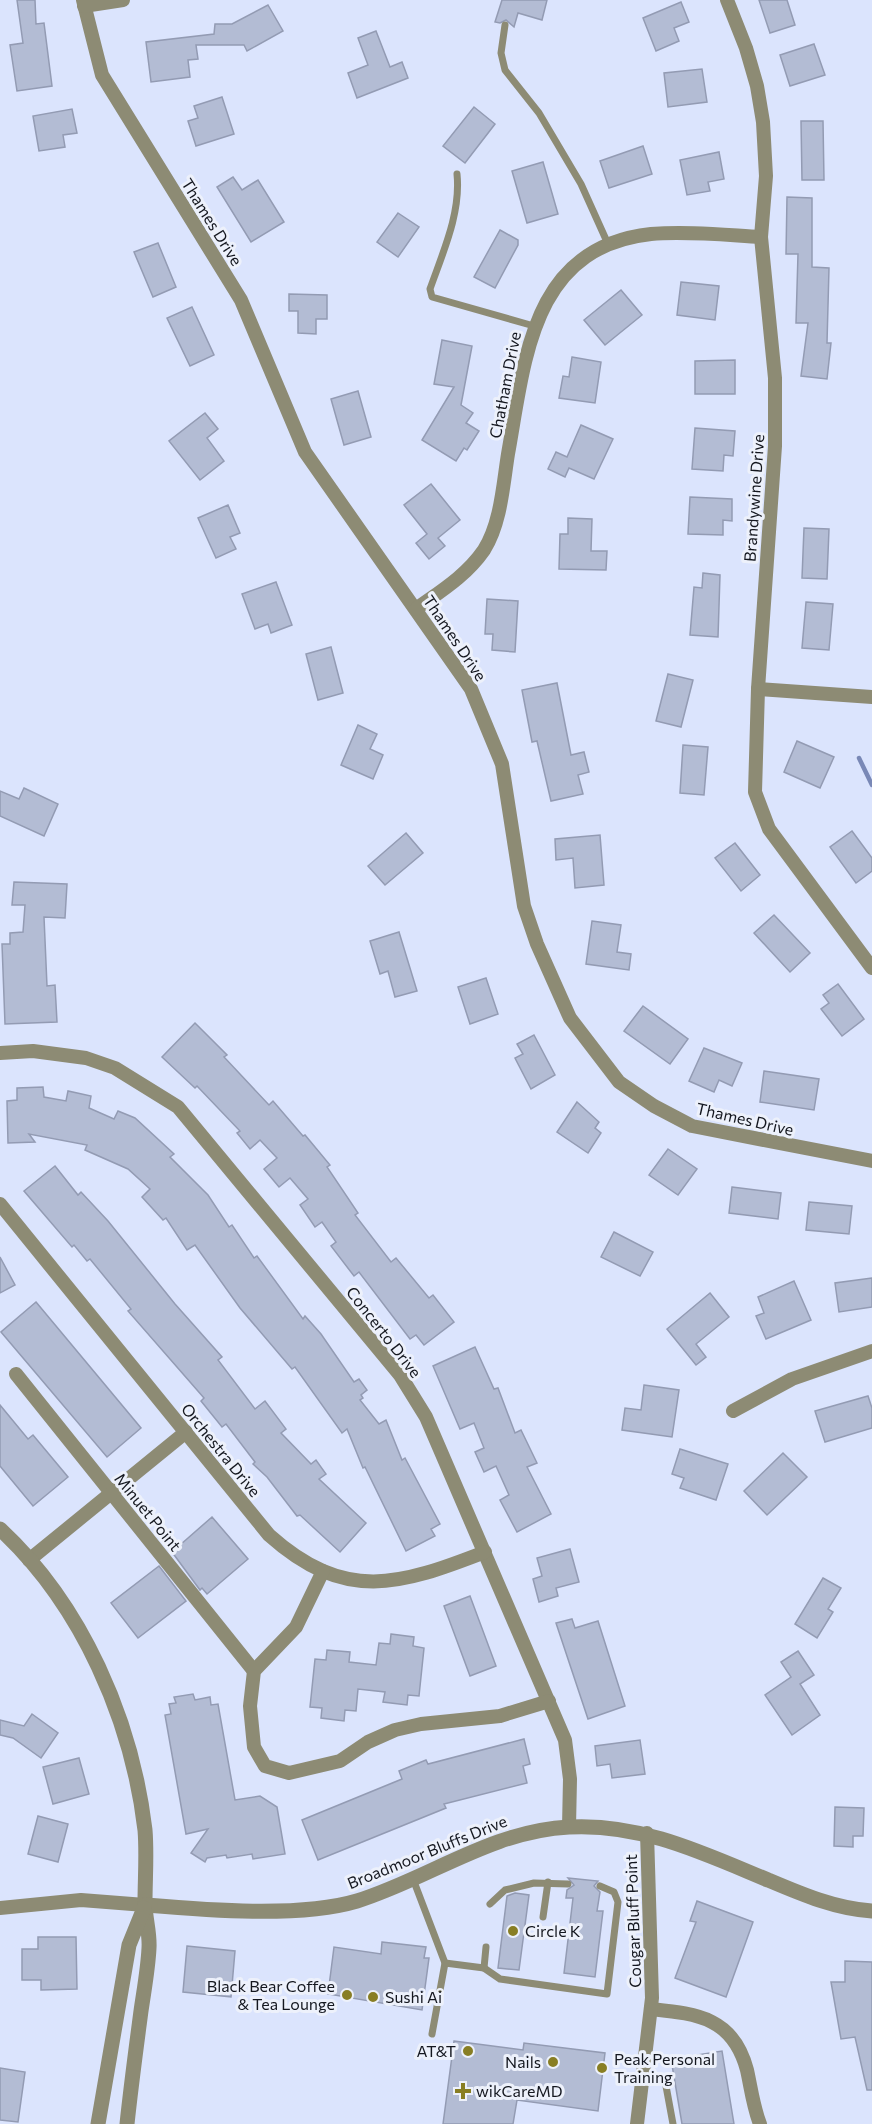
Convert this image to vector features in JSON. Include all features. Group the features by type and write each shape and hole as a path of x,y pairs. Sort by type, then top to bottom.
{"street":[{"path":"83,3 123,0"},
{"name":"Brandywine Drive","path":"727,0 749,57 763,122 766,177 761,237 775,378 776,409 758,689 755,792 769,829 872,968"},
{"name":"Thames Drive","path":"83,3 102,75 241,300 305,452 471,689 502,764 524,906 553,983 570,1018 619,1082 654,1106 692,1126 872,1161"},
{"name":"Chatham Drive","path":"416,609 467,573 493,532 534,326 553,290 570,270 609,246 630,238 672,233 761,237"},
{"path":"758,689 872,697"},
{"name":"Concerto Drive","path":"0,1053 33,1051 86,1058 115,1068 178,1107 400,1375 426,1417 565,1740 570,1779 569,1827"},
{"name":"Orchestra Drive","path":"0,1206 269,1535 293,1556 323,1571 359,1581 392,1583 425,1576 485,1552"},
{"path":"733,1411 792,1379 872,1351"},
{"name":"Minuet Point","path":"16,1374 254,1671"},
{"path":"29,1560 186,1432"},
{"path":"0,1529 29,1560 70,1616 109,1689 127,1738 145,1831 145,1905 150,1947 126,2124"},
{"path":"323,1571 296,1627 254,1671 250,1706 254,1747 265,1766 288,1773 340,1761 368,1742 395,1730 421,1724 500,1716 549,1701"},
{"name":"Broadmoor Bluffs Drive","path":"145,1905 296,1910 333,1907 413,1880 497,1840 529,1832 569,1827 614,1828 647,1833 685,1845 799,1893 828,1903 872,1911"},
{"name":"Cougar Bluff Point","path":"637,2124 651,2009 647,1833"},
{"path":"0,1908 81,1900 145,1905"},
{"path":"98,2124 129,1945 145,1905"},
{"name":"Cougar Bluff Point","path":"651,2009 704,2016 726,2032 743,2056 760,2124"}],"lane":[{"path":"505,25 501,52 505,70 539,113 581,184 609,246"},
{"path":"456,174 459,193 450,231 430,290 432,297 534,326"},
{"path":"413,1880 445,1963 432,2034"},
{"path":"490,1904 505,1890 548,1882 568,1884"},
{"path":"543,1917 548,1882"},
{"path":"445,1963 484,1968 500,1979 607,1994 618,1902 615,1892 600,1886"},
{"path":"484,1968 486,1947"},
{"path":"666,2086 673,2124"}],"building":[{"path":"17,0 35,0 36,24 44,23 52,86 17,91 10,45 23,43"},
{"path":"502,0 547,0 542,20 518,13 514,27 506,20 500,23 495,22"},
{"path":"759,0 787,0 795,25 770,33"},
{"path":"681,2 689,22 674,28 679,41 656,51 643,18"},
{"path":"268,5 283,31 247,51 244,45 196,45 198,59 188,60 190,77 151,82 146,42 214,34 215,24 232,24"},
{"path":"376,31 390,67 402,62 408,78 357,98 348,73 368,65 358,38"},
{"path":"814,44 825,75 790,86 780,55"},
{"path":"702,69 707,102 668,107 664,73"},
{"path":"222,97 234,134 196,146 188,121 198,118 194,106"},
{"path":"474,107 495,124 465,163 443,146"},
{"path":"72,109 77,133 63,135 65,147 39,151 33,116"},
{"path":"801,121 823,121 824,180 802,180"},
{"path":"643,146 652,174 609,188 600,161"},
{"path":"719,152 724,179 708,182 710,191 687,195 680,160"},
{"path":"543,162 558,214 527,223 512,171"},
{"path":"233,177 242,190 258,180 284,222 251,242 217,187"},
{"path":"787,197 812,198 812,267 829,268 827,343 831,343 827,379 801,376 808,323 796,323 798,254 786,254"},
{"path":"398,213 419,227 398,257 377,242"},
{"path":"500,230 518,240 518,245 495,288 474,277"},
{"path":"158,243 176,287 153,297 134,252"},
{"path":"681,282 719,286 715,320 677,315"},
{"path":"621,290 642,315 605,345 584,320"},
{"path":"289,294 327,295 327,319 316,319 316,334 298,333 298,311 289,311"},
{"path":"192,307 214,355 190,366 167,318"},
{"path":"442,340 472,346 461,405 473,413 466,423 479,431 467,450 464,448 456,461 422,440 454,387 434,384"},
{"path":"572,357 601,362 595,403 559,398 563,376 569,377"},
{"path":"735,360 735,394 695,394 695,361"},
{"path":"358,391 371,437 344,445 331,399"},
{"path":"205,413 218,429 207,438 224,461 200,480 169,441"},
{"path":"581,425 613,439 594,479 569,468 565,477 548,469 556,452 567,457"},
{"path":"695,428 735,431 733,456 724,455 723,471 692,469"},
{"path":"431,484 460,520 438,538 445,546 429,559 416,543 427,534 404,505"},
{"path":"690,497 732,499 732,521 723,520 723,535 688,534"},
{"path":"228,505 240,533 230,537 236,549 216,558 198,518"},
{"path":"568,518 592,519 591,551 607,551 606,570 559,569 560,534 568,534"},
{"path":"804,528 829,529 827,579 802,578"},
{"path":"703,573 720,575 718,637 690,635 694,587 702,588"},
{"path":"276,582 292,625 271,633 268,624 255,629 242,594"},
{"path":"487,599 518,601 515,652 492,650 493,634 485,634"},
{"path":"806,602 833,604 829,650 802,648"},
{"path":"331,647 343,693 318,700 306,654"},
{"path":"668,674 693,680 681,727 656,721"},
{"path":"557,683 571,755 584,752 589,772 578,775 583,794 551,801 537,741 532,742 522,690"},
{"path":"358,725 377,734 370,749 383,755 373,779 341,765"},
{"path":"797,741 834,757 820,788 784,772"},
{"path":"683,745 708,747 704,795 680,793"},
{"path":"24,788 58,804 44,836 0,816 0,791 19,799"},
{"path":"852,831 872,858 872,871 856,883 830,847"},
{"path":"406,833 423,853 385,885 368,866"},
{"path":"600,835 604,885 575,888 573,858 556,860 555,839"},
{"path":"735,843 760,875 741,891 715,858"},
{"path":"14,882 67,884 65,918 44,917 47,986 55,985 57,1022 5,1024 2,944 10,944 10,933 23,932 25,905 12,905"},
{"path":"774,915 810,953 790,972 754,933"},
{"path":"592,921 621,925 617,952 631,954 629,970 586,964"},
{"path":"399,932 417,991 395,997 388,971 380,974 370,941"},
{"path":"486,978 498,1014 470,1024 458,987"},
{"path":"838,984 864,1019 842,1036 821,1009 829,1003 823,995"},
{"path":"643,1006 688,1039 670,1064 624,1031"},
{"path":"195,1023 227,1055 224,1057 269,1105 273,1101 303,1136 305,1135 330,1165 327,1167 358,1213 355,1215 391,1262 396,1258 429,1298 433,1295 454,1322 424,1345 416,1335 410,1339 359,1272 354,1276 331,1246 336,1242 322,1222 315,1227 300,1205 308,1199 290,1178 279,1187 264,1169 277,1158 260,1140 250,1149 237,1133 240,1131 197,1086 195,1088 162,1057"},
{"path":"534,1035 555,1075 531,1089 515,1058 523,1054 517,1044"},
{"path":"704,1048 742,1063 732,1086 719,1080 714,1092 689,1081"},
{"path":"764,1071 819,1079 814,1110 760,1102"},
{"path":"43,1087 44,1097 66,1101 68,1091 91,1096 89,1108 114,1119 118,1111 135,1118 174,1154 170,1157 208,1195 229,1227 232,1225 254,1258 257,1256 303,1319 305,1316 321,1334 354,1382 359,1379 367,1390 361,1395 363,1398 360,1400 379,1424 386,1420 402,1460 405,1458 440,1524 431,1529 435,1536 406,1551 365,1467 363,1468 347,1429 342,1433 295,1367 292,1369 240,1308 195,1245 187,1250 166,1218 163,1220 142,1197 150,1189 128,1169 85,1150 87,1145 29,1134 35,1142 8,1143 7,1101 17,1100 17,1088"},
{"path":"577,1102 599,1122 595,1128 601,1133 588,1153 557,1132"},
{"path":"668,1149 697,1169 678,1195 649,1175"},
{"path":"55,1166 78,1195 81,1192 108,1221 175,1304 222,1357 218,1360 255,1409 265,1401 286,1429 281,1433 311,1464 316,1460 326,1474 319,1479 366,1523 340,1552 300,1515 297,1516 267,1477 253,1464 255,1462 226,1424 222,1427 201,1401 204,1398 128,1311 131,1309 90,1259 87,1261 74,1245 72,1247 24,1191"},
{"path":"732,1187 781,1193 778,1219 729,1213"},
{"path":"809,1202 852,1206 849,1234 806,1230"},
{"path":"614,1232 653,1252 640,1276 601,1257"},
{"path":"0,1257 15,1285 0,1293"},
{"path":"872,1278 872,1307 839,1312 835,1283"},
{"path":"794,1281 811,1320 766,1339 756,1316 764,1313 758,1297"},
{"path":"710,1293 729,1317 696,1344 706,1357 696,1365 667,1329"},
{"path":"36,1302 141,1428 107,1457 1,1332"},
{"path":"475,1347 494,1389 498,1388 515,1433 521,1430 537,1463 527,1467 551,1514 517,1532 500,1500 509,1495 496,1466 484,1472 475,1452 484,1448 474,1423 460,1429 433,1366"},
{"path":"644,1385 679,1390 672,1437 622,1430 625,1408 641,1410"},
{"path":"868,1396 872,1408 872,1428 825,1442 815,1411"},
{"path":"0,1405 28,1439 33,1435 68,1477 33,1506 0,1466"},
{"path":"680,1449 728,1464 716,1500 680,1488 684,1478 672,1474"},
{"path":"783,1453 807,1477 767,1515 744,1491"},
{"path":"212,1517 248,1559 207,1594 202,1588 200,1590 172,1552"},
{"path":"570,1549 579,1582 556,1588 558,1596 539,1602 533,1579 542,1576 537,1558"},
{"path":"159,1566 186,1601 138,1638 111,1603"},
{"path":"823,1578 841,1588 828,1609 833,1612 817,1638 795,1624"},
{"path":"470,1596 496,1666 470,1676 444,1606"},
{"path":"572,1619 575,1628 598,1621 625,1706 588,1719 556,1623"},
{"path":"391,1634 414,1637 413,1646 424,1648 419,1696 408,1695 407,1705 383,1702 385,1692 358,1689 356,1711 345,1710 344,1721 321,1718 322,1708 310,1707 315,1659 326,1660 327,1650 350,1652 349,1662 376,1665 379,1643 390,1644"},
{"path":"798,1651 814,1675 800,1684 820,1715 792,1735 765,1695 791,1677 781,1662"},
{"path":"193,1694 195,1700 210,1697 211,1705 218,1704 235,1800 260,1796 277,1807 285,1854 253,1859 252,1854 227,1858 226,1855 207,1858 205,1862 191,1853 208,1829 186,1834 165,1715 171,1714 169,1704 176,1703 174,1697"},
{"path":"32,1714 58,1733 41,1758 13,1738 0,1735 0,1720 24,1726"},
{"path":"524,1739 530,1764 523,1766 527,1783 444,1804 446,1808 318,1860 302,1820 402,1779 399,1771 426,1760 428,1764"},
{"path":"640,1740 645,1774 612,1778 610,1764 597,1766 595,1746"},
{"path":"79,1758 89,1794 53,1804 43,1767"},
{"path":"835,1807 864,1808 863,1836 853,1836 853,1847 834,1846"},
{"path":"38,1816 68,1824 58,1862 28,1854"},
{"path":"568,1878 598,1881 594,1886 600,1892 597,1911 603,1911 595,1977 564,1973 573,1898 566,1898 567,1890 574,1885"},
{"name":"Circle K","path":"515,1893 529,1895 519,1970 498,1968 507,1896"},
{"path":"697,1901 753,1922 726,1997 675,1978 696,1922 690,1921"},
{"path":"38,1937 76,1937 77,1989 41,1990 41,1980 22,1980 22,1949 38,1949"},
{"path":"382,1942 426,1947 424,1958 429,1958 422,2010 328,1994 334,1947 381,1954"},
{"path":"187,1946 235,1951 231,1997 183,1992"},
{"path":"845,1961 872,1962 872,2090 867,2090 855,2037 841,2039 831,1982 845,1982"},
{"path":"454,2041 523,2050 524,2043 605,2053 598,2111 517,2100 513,2124 443,2124"},
{"path":"722,2051 734,2124 682,2124 671,2059"},
{"path":"0,2068 25,2072 18,2122 0,2120"}],"waterway":[{"path":"859,758 872,785"}],"place":[{"name":"Circle K","path":"513,1931"},
{"name":"Black Bear Coffee & Tea Lounge","path":"347,1995"},
{"name":"Sushi Ai","path":"373,1997"},
{"name":"AT&T","path":"468,2051"},
{"name":"Nails","path":"553,2062"},
{"name":"Peak Personal Training","path":"602,2068"},
{"name":"wikCareMD","path":"463,2091"}]}
